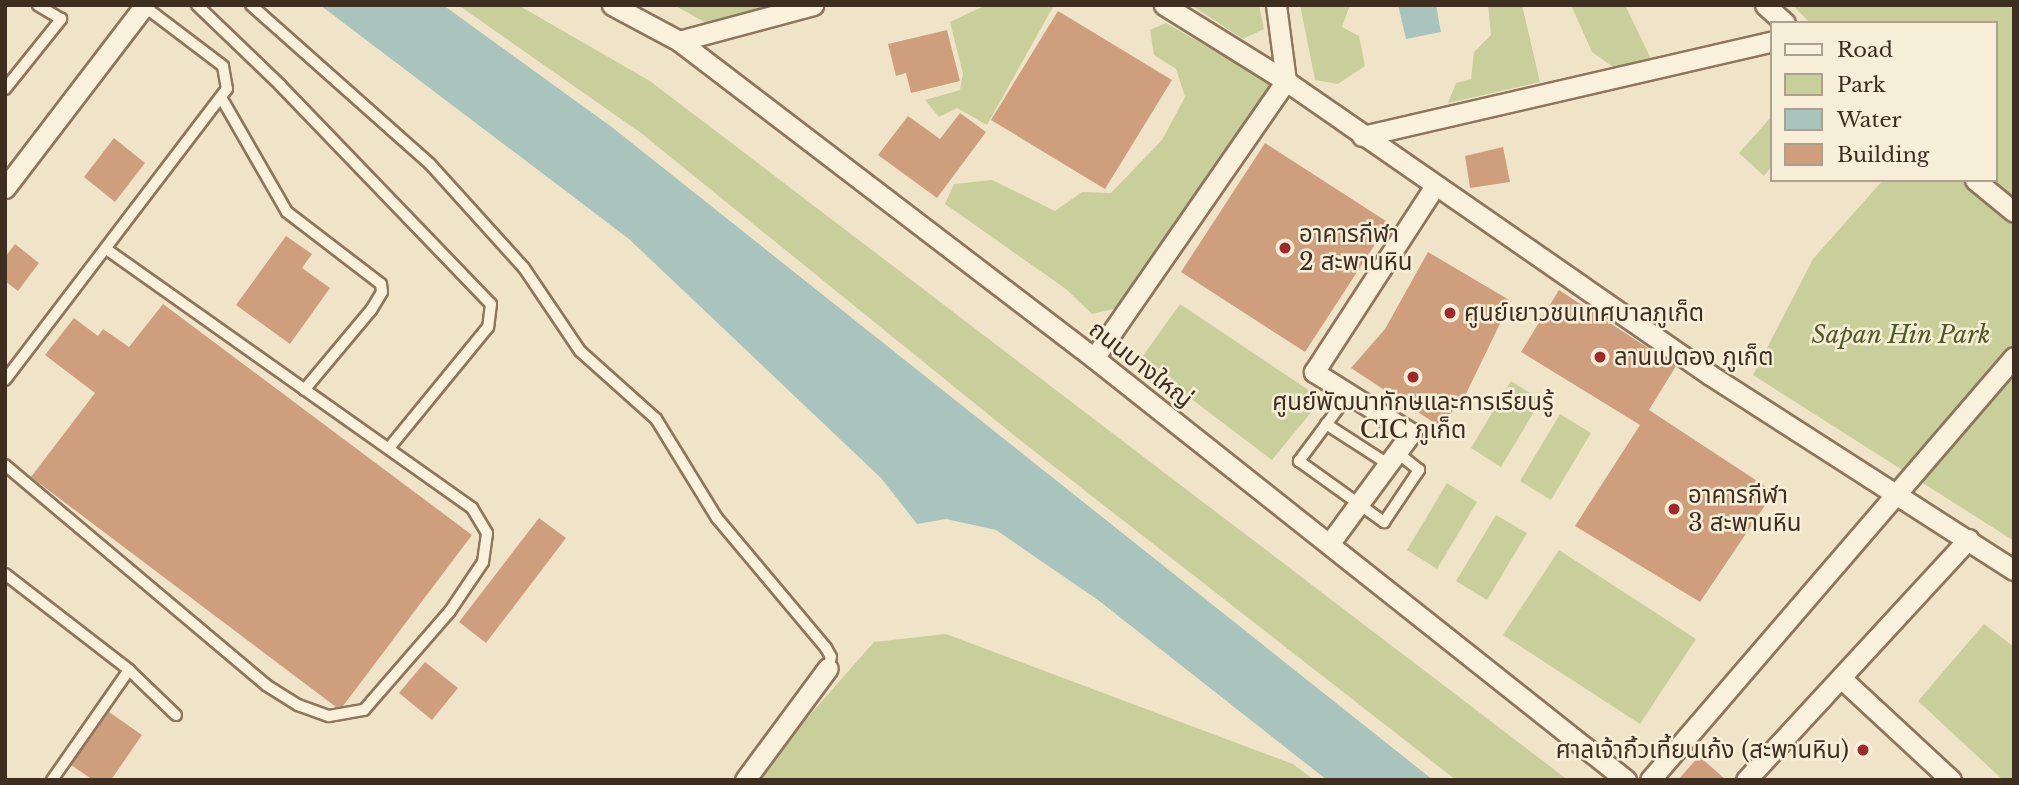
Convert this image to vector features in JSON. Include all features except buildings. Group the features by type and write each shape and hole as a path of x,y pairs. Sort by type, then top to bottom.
{"street":[{"name":"ถนนบางใหญ่","path":"612,5 679,41 1094,358 1626,780"},
{"path":"679,41 813,5"},
{"path":"1164,5 1286,81 1710,375 1900,494 2014,570"},
{"path":"1094,358 1286,81 1276,5"},
{"path":"1765,5 1783,21"},
{"path":"5,188 145,6"},
{"path":"1362,136 1770,41"},
{"path":"1977,182 2014,212"},
{"path":"1329,544 1411,433 1314,372 1434,186"},
{"path":"1650,780 1900,494 2014,357"},
{"path":"1746,780 1968,540"},
{"path":"745,780 828,668"},
{"path":"1840,678 1951,780"}],"lane":[{"path":"5,89 61,19 38,5"},
{"path":"197,5 280,85 491,304 488,327 389,449"},
{"path":"251,5 430,164 524,268 580,351 656,419 717,518 826,648 831,657 828,668"},
{"path":"5,380 222,99 228,80 223,66 145,6"},
{"path":"222,99 287,212 381,284 378,300 304,390"},
{"path":"5,465 267,685 320,714 344,716 364,710 450,611 486,551 487,533 481,516 106,249"},
{"path":"1326,424 1419,470 1384,522 1299,461 1326,424 1349,394"},
{"path":"5,574 130,670 176,715"},
{"path":"52,780 130,670"}],"green space":[{"path":"458,5 518,5 650,81 1568,780 1456,780 1020,440 641,133"},
{"path":"674,5 774,5 708,24"},
{"path":"986,5 1054,5 987,125 957,108 939,117 925,100 960,90 963,74 950,22"},
{"path":"1191,5 1259,5 1264,29 1243,39"},
{"path":"1300,5 1350,5 1342,27 1359,36 1365,66 1338,84 1315,80"},
{"path":"1488,5 1522,5 1540,82 1448,103 1456,83 1471,79 1474,52 1491,35"},
{"path":"1571,5 1625,5 1652,61 1619,71 1592,52"},
{"name":"Sapan Hin Park","path":"1793,5 2014,5 2014,541 1753,375 1813,259 1881,182 1998,182 1998,21 1808,21"},
{"path":"1166,23 1271,83 1250,121 1118,308 1092,314 1066,289 945,204 954,184 992,180 1055,211 1082,192 1111,193 1162,140 1185,97 1176,69 1154,55 1150,30"},
{"path":"1770,118 1770,168 1764,176 1739,153"},
{"path":"1180,304 1322,399 1272,460 1140,360"},
{"path":"1511,381 1541,400 1501,467 1471,448"},
{"path":"1560,414 1591,433 1551,500 1520,481"},
{"path":"1447,483 1477,502 1437,569 1407,550"},
{"path":"1496,515 1527,533 1487,600 1456,581"},
{"path":"1559,550 1696,639 1640,724 1503,635"},
{"path":"1984,624 2014,647 2014,780 2003,780 1918,701"},
{"path":"946,634 1293,764 1314,780 758,780 771,759 874,642"}],"water":[{"path":"320,5 443,5 613,128 1433,780 1327,780 1098,600 996,530 946,519 917,524 881,478 629,239"},
{"path":"1398,5 1436,5 1441,32 1406,39"}],"place":[{"name":"อาคารกีฬา 2 สะพานหิน","path":"1285,248"},
{"name":"ศูนย์เยาวชนเทศบาลภูเก็ต","path":"1450,313"},
{"name":"ลานเปตอง ภูเก็ต","path":"1600,357"},
{"name":"ศูนย์พัฒนาทักษและการเรียนรู้ CIC ภูเก็ต","path":"1413,377"},
{"name":"อาคารกีฬา 3 สะพานหิน","path":"1674,509"},
{"name":"ศาลเจ้ากิ้วเที้ยนเก้ง (สะพานหิน)","path":"1863,750"}]}
